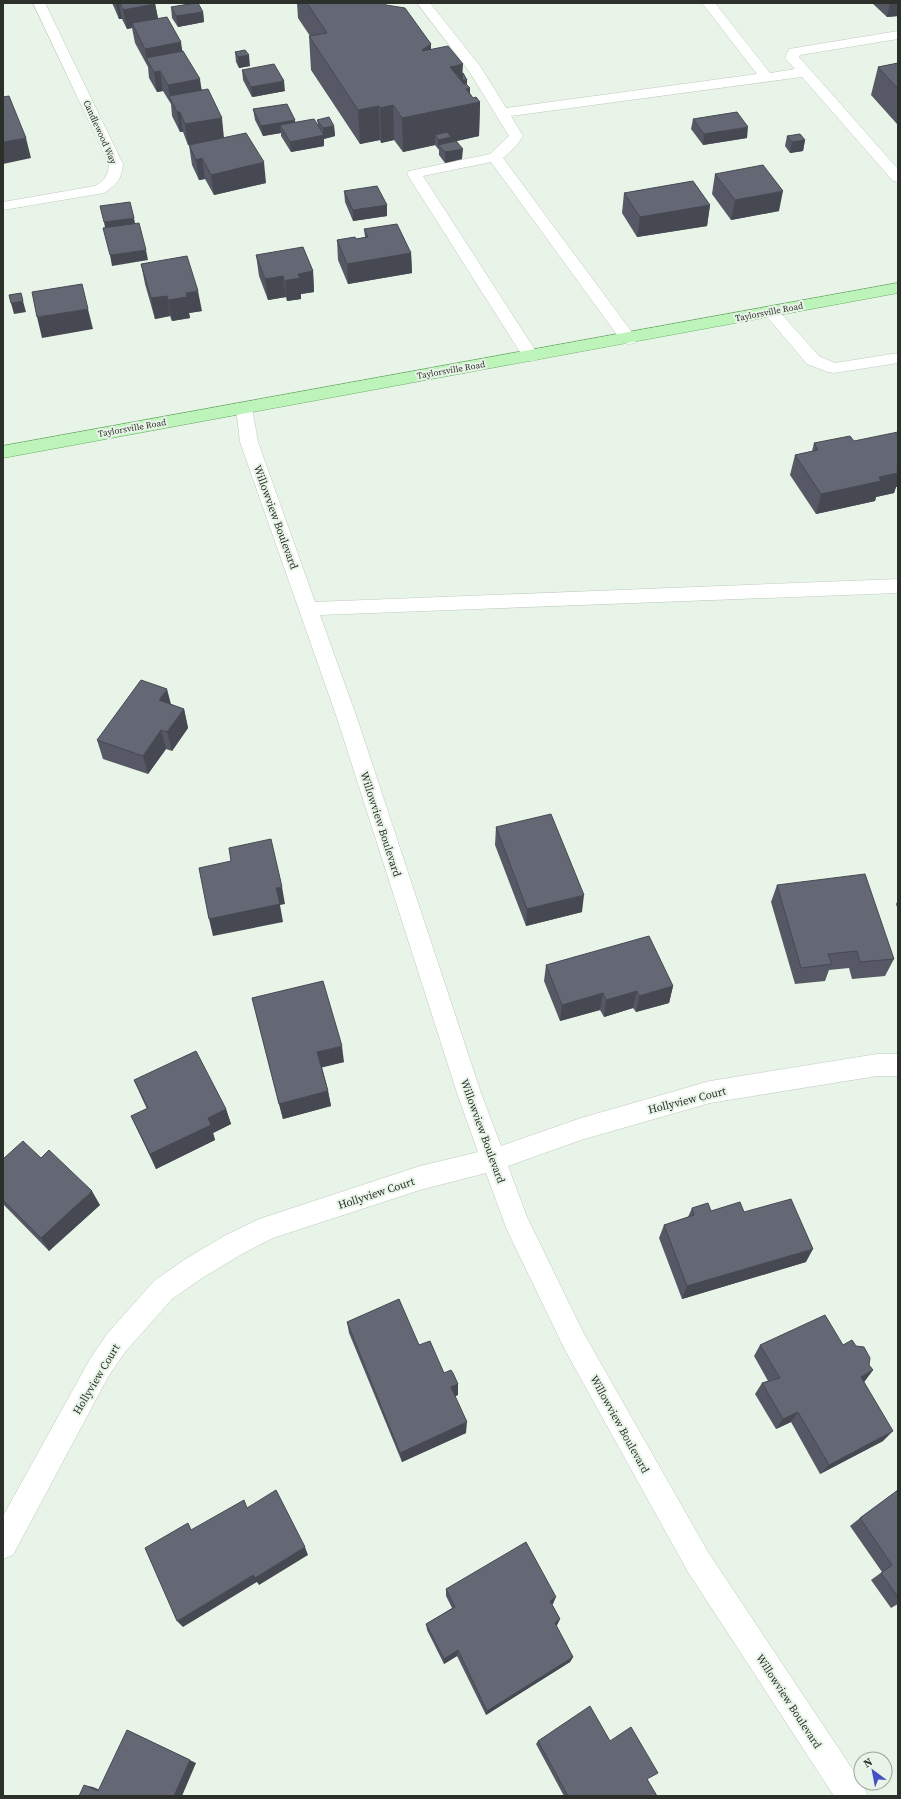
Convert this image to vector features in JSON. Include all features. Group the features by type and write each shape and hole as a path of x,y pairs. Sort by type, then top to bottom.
{"main road":[{"name":"Taylorsville Road","path":"3,452 629,339 898,288"}],"street":[{"name":"Candlewood Way","path":"3,206 99,190 111,182 116,176 116,164 39,3"},
{"path":"427,3 475,69 516,136 511,143 495,157 414,174 531,356"},
{"path":"708,3 766,77"},
{"path":"898,35 794,52 792,58 898,178"},
{"path":"503,113 805,72"},
{"path":"495,157 629,339"},
{"path":"771,312 813,360 834,368 898,358"},
{"name":"Willowview Boulevard","path":"244,408 249,442 349,725 469,1093 516,1221 574,1341 698,1562 852,1796"},
{"path":"308,609 898,586"},
{"name":"Hollyview Court","path":"3,1545 99,1368 116,1342 163,1290 193,1269 233,1245 268,1228 420,1178 493,1160 581,1129 710,1092 877,1065 898,1064"}],"building":[{"path":"120,3 155,3 155,4 123,10"},
{"path":"198,3 203,12 176,16 171,7"},
{"path":"307,3 384,3 386,5 405,8 431,44 422,50 448,46 463,64 450,67 464,84 470,88 466,89 473,98 476,97 480,102 402,118 393,105 358,110 309,36 327,33"},
{"path":"167,17 181,42 145,49 132,23"},
{"path":"245,50 249,55 238,57 235,52"},
{"path":"183,51 200,79 168,85 160,71 154,72 146,58"},
{"path":"898,63 898,89 878,67"},
{"path":"274,64 284,81 251,87 242,70"},
{"path":"463,73 467,80 462,80"},
{"path":"208,89 222,118 185,124 180,112 177,112 169,96"},
{"path":"9,96 26,138 3,142 3,97"},
{"path":"287,104 295,120 261,126 253,109"},
{"path":"737,112 748,127 704,134 693,119"},
{"path":"329,117 334,126 323,128 317,120"},
{"path":"314,119 324,135 290,142 280,125"},
{"path":"447,132 451,137 438,140 435,135"},
{"path":"246,133 264,162 211,175 202,158 196,160 189,145"},
{"path":"800,134 805,140 792,142 787,136"},
{"path":"456,141 463,149 445,152 438,145"},
{"path":"763,165 783,191 735,200 715,174"},
{"path":"693,181 710,205 640,217 624,193"},
{"path":"377,186 387,205 353,210 344,191"},
{"path":"130,202 134,218 104,222 100,206"},
{"path":"139,223 146,250 110,255 103,228"},
{"path":"397,224 411,253 347,264 337,240 355,237 356,239 368,237 364,229"},
{"path":"303,247 313,271 298,274 300,278 285,281 283,276 265,279 256,255"},
{"path":"187,256 198,291 186,293 187,297 168,300 167,296 151,298 141,264"},
{"path":"82,284 88,309 37,317 32,292"},
{"path":"21,293 23,301 11,303 9,295"},
{"path":"898,432 898,473 879,477 881,481 821,494 795,455 818,450 814,443 850,436 854,441"},
{"path":"141,680 167,689 159,700 184,709 167,732 161,730 143,756 97,740"},
{"path":"551,814 584,895 527,909 496,827"},
{"path":"271,839 282,887 276,888 280,904 209,919 199,868 231,861 229,848"},
{"path":"865,874 894,959 860,962 857,951 828,954 832,964 801,968 777,885"},
{"path":"649,936 673,986 639,996 637,991 606,1000 603,993 562,1005 546,965"},
{"path":"323,981 342,1046 317,1052 328,1091 279,1104 252,998"},
{"path":"196,1051 226,1109 208,1118 211,1125 150,1154 131,1116 148,1108 134,1080"},
{"path":"23,1141 41,1158 49,1150 92,1191 41,1238 3,1200 3,1159"},
{"path":"791,1199 813,1249 687,1286 664,1225 694,1215 692,1208 708,1203 711,1211 740,1202 744,1212"},
{"path":"399,1299 419,1345 430,1341 444,1373 451,1370 453,1373 458,1384 451,1387 467,1422 400,1453 347,1322"},
{"path":"825,1315 843,1345 852,1340 856,1346 864,1347 870,1358 869,1365 873,1370 861,1377 893,1431 829,1465 798,1412 783,1419 762,1383 780,1378 760,1345"},
{"path":"276,1490 305,1547 255,1578 253,1575 177,1621 145,1548 188,1523 191,1530 244,1500 247,1508"},
{"path":"898,1490 898,1597 881,1573 892,1565 860,1518"},
{"path":"526,1542 556,1597 550,1601 560,1619 555,1623 573,1657 487,1711 458,1650 444,1659 426,1624 455,1607 446,1589"},
{"path":"590,1706 610,1741 631,1727 658,1773 647,1779 657,1796 568,1796 538,1741"},
{"path":"127,1730 190,1760 174,1796 79,1796 84,1785 98,1791"}]}
